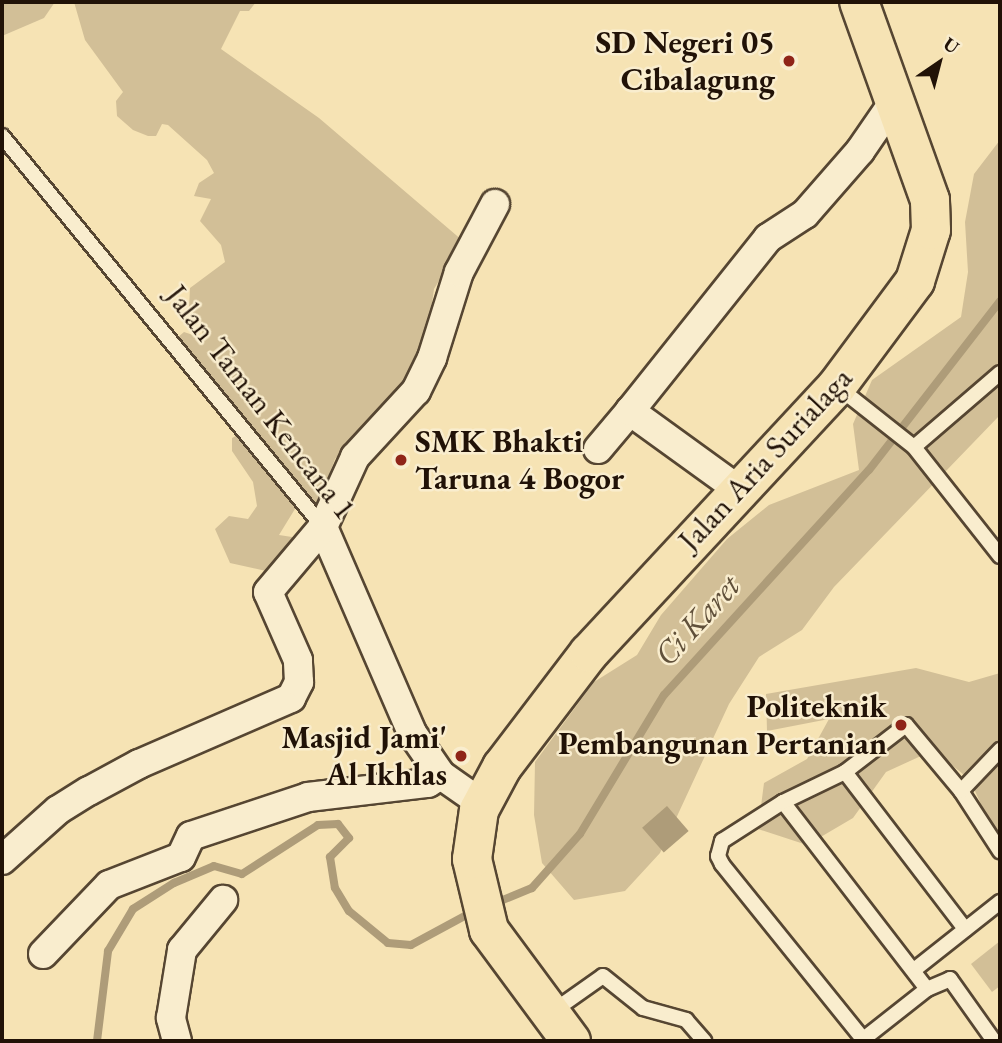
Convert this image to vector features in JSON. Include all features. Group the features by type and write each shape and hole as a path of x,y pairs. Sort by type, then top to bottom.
{"main road":[{"name":"Jalan Aria Surialaga","path":"561,1027 489,930 476,884 474,835 481,803 502,767 589,653 837,386 915,281 931,230 924,175 859,2"}],"street":[{"path":"598,449 768,238 805,214 860,151 895,100"},
{"path":"2,860 58,810 89,791 139,764 291,698 299,682 298,660 268,592 323,527 355,457 416,391 432,358 459,272 495,204"},
{"path":"630,411 739,490"},
{"name":"Jalan Taman Kencana 1","path":"323,527 412,733 441,775"},
{"path":"43,954 108,885 181,857 191,836 308,797 428,783 441,775 481,803"},
{"path":"176,1041 171,1018 182,950 223,900"}],"lane":[{"name":"Jalan Taman Kencana 1","path":"2,136 323,527"},
{"path":"910,443 1000,373"},
{"path":"837,386 910,443 1000,556"},
{"path":"995,1041 950,979 927,989 862,1040 718,856 722,841 731,832 783,802 845,772 906,725 961,791 1000,852"},
{"path":"961,791 1000,750"},
{"path":"845,772 965,929"},
{"path":"783,802 927,989"},
{"path":"914,970 1000,902"},
{"path":"561,1027 603,976 643,1008 686,1020 704,1041"}],"shaded area":[{"path":"2,2 55,2 44,18 2,36"},
{"path":"74,2 256,2 249,11 240,11 221,49 319,118 463,241 434,289 426,346 403,386 335,459 317,506 308,501 298,504 279,535 292,537 292,547 266,571 230,563 215,529 229,516 248,519 257,506 253,482 232,451 232,438 249,429 247,423 177,338 184,332 202,338 202,327 189,308 190,288 225,262 221,245 200,221 211,199 194,196 199,183 214,173 207,160 168,125 162,124 156,136 148,136 133,130 117,116 116,101 123,92 85,40"},
{"path":"1000,140 1000,415 834,587 802,630 759,657 729,704 660,853 625,891 574,900 542,863 534,815 535,762 594,682 637,655 661,615 727,539 769,505 859,470 853,424 872,380 961,317 968,272 965,222 974,174"},
{"path":"916,668 969,682 1000,673 1000,846 970,780 934,750 886,772 853,818 807,845 758,829 764,783 807,759 829,719 767,731 766,694"},
{"path":"667,806 689,831 664,853 642,828"},
{"path":"1000,941 1000,986 992,992 971,964"}],"waterway":[{"name":"Ci Karet","path":"493,904 532,888 580,834 664,695 869,470 1000,301"},
{"name":"Ci Karet","path":"97,1041 108,951 133,909 174,883 214,866 242,874 318,825 338,824 349,838 330,857 335,888 349,911 388,943 411,945 474,911"}],"place":[{"name":"SD Negeri 05 Cibalagung","path":"789,61"},
{"name":"SMK Bhakti Taruna 4 Bogor","path":"401,460"},
{"name":"Politeknik Pembangunan Pertanian","path":"901,725"},
{"name":"Masjid Jami' Al Ikhlas","path":"461,756"}]}
